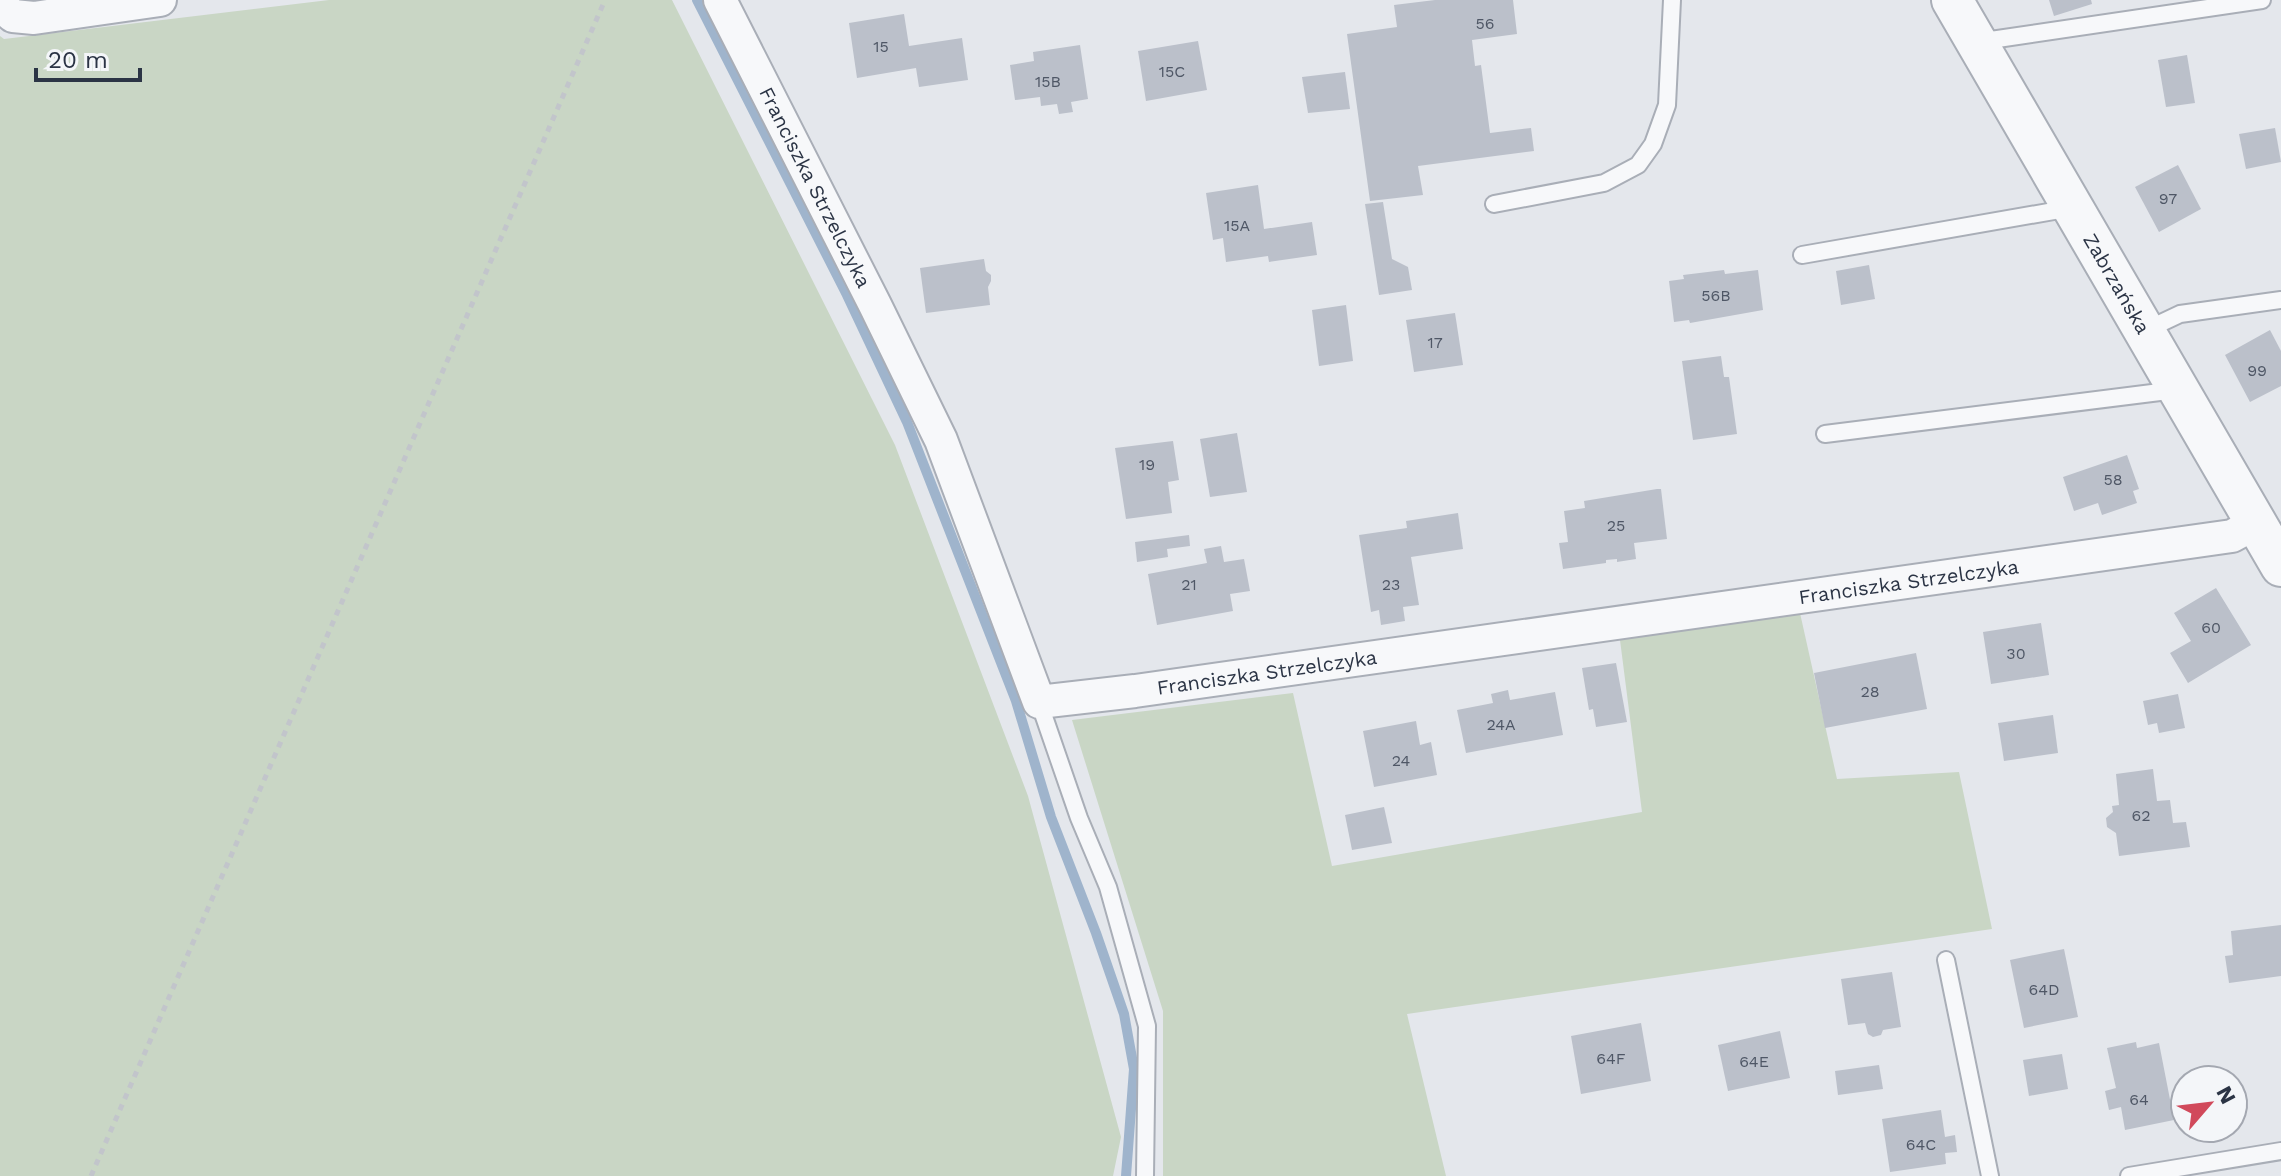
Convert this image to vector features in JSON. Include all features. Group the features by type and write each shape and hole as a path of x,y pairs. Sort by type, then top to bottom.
{"street":[{"path":"0,5 13,16 34,18 160,0"},
{"name":"Franciszka Strzelczyka","path":"720,0 941,440 1039,702 2232,536 2256,523"},
{"name":"Zabrzańska","path":"1952,0 2281,566"}],"lane":[{"path":"1494,204 1604,183 1638,165 1653,144 1667,105 1672,0"},
{"path":"1975,43 2262,0"},
{"path":"1802,255 2071,208"},
{"path":"2143,331 2180,314 2281,300"},
{"path":"1825,434 2178,390"},
{"path":"1039,702 1079,818 1108,887 1147,1026 1145,1176"},
{"path":"1946,960 1990,1176"},
{"path":"2129,1176 2281,1151"}],"path":[{"path":"91,1176 605,0"}],"green space":[{"path":"329,0 672,0 895,445 1028,796 1121,1137 1113,1176 0,1176 0,36 4,39"},
{"path":"1800,613 1837,779 1959,772 1992,929 1407,1014 1446,1176 1163,1176 1163,1011 1072,720 1293,693 1332,866 1642,812 1620,640"}],"building":[{"path":"1435,0 1513,0 1517,34 1472,40 1475,66 1481,65 1490,133 1531,128 1534,151 1418,166 1423,195 1370,201 1347,34 1397,27 1394,5"},
{"path":"2049,0 2091,0 2092,4 2054,16"},
{"path":"904,14 909,46 962,38 968,80 919,87 916,68 857,78 849,23"},
{"path":"1198,41 1207,90 1146,101 1138,51"},
{"path":"1080,45 1088,99 1071,102 1073,112 1059,114 1057,104 1041,106 1040,97 1015,100 1010,65 1034,61 1033,52"},
{"path":"2187,55 2195,103 2166,107 2158,60"},
{"path":"1345,72 1350,109 1308,113 1302,77"},
{"path":"2275,128 2281,162 2246,169 2239,134"},
{"path":"2178,165 2201,209 2159,232 2135,187"},
{"path":"1258,185 1264,229 1312,222 1317,255 1269,262 1268,256 1226,262 1223,238 1213,240 1206,193"},
{"path":"1383,202 1392,259 1408,267 1412,290 1379,295 1365,204"},
{"path":"984,259 986,271 991,275 988,287 990,305 926,313 920,268"},
{"path":"1869,265 1875,299 1841,305 1836,271"},
{"path":"1724,270 1725,274 1758,270 1763,310 1690,323 1689,320 1674,322 1669,281 1684,279 1683,275"},
{"path":"1346,305 1353,361 1319,366 1312,310"},
{"path":"1455,313 1463,365 1414,372 1406,320"},
{"path":"2270,330 2281,351 2281,386 2250,402 2225,355"},
{"path":"1721,356 1724,377 1729,377 1737,434 1693,440 1682,361"},
{"path":"1237,433 1247,492 1210,497 1200,439"},
{"path":"1173,441 1179,480 1168,482 1172,513 1126,519 1115,448"},
{"path":"2127,455 2139,489 2133,491 2137,503 2102,515 2098,503 2074,511 2063,477"},
{"path":"1661,489 1667,539 1634,543 1636,559 1606,560 1606,563 1563,569 1559,543 1568,542 1564,511 1585,508 1584,501"},
{"path":"1458,513 1463,549 1411,557 1419,605 1403,607 1405,621 1381,625 1379,610 1371,612 1359,535 1407,528 1406,521"},
{"path":"1189,535 1190,546 1167,549 1168,557 1137,562 1135,542"},
{"path":"1221,546 1224,562 1244,559 1250,591 1230,594 1233,611 1157,625 1148,574 1207,563 1204,549"},
{"path":"2216,588 2251,645 2188,683 2170,653 2191,641 2174,613"},
{"path":"2041,623 2049,675 1991,684 1983,632"},
{"path":"1916,653 1927,709 1825,728 1814,673"},
{"path":"1616,663 1627,722 1596,727 1593,709 1589,710 1582,668"},
{"path":"1508,690 1510,700 1555,692 1563,735 1466,753 1457,710 1493,703 1491,694"},
{"path":"2178,694 2185,728 2159,733 2157,723 2148,725 2143,701"},
{"path":"2053,715 2058,753 2004,761 1998,723"},
{"path":"1416,721 1420,745 1431,742 1437,775 1374,787 1363,731"},
{"path":"2153,769 2157,801 2170,800 2173,823 2186,822 2190,847 2119,856 2116,833 2107,827 2106,818 2113,812 2112,806 2119,805 2116,774"},
{"path":"1384,807 1392,843 1352,850 1345,815"},
{"path":"2281,925 2281,976 2229,983 2225,956 2233,955 2231,931"},
{"path":"2064,949 2078,1017 2024,1028 2010,960"},
{"path":"1892,972 1901,1027 1883,1030 1881,1035 1873,1037 1868,1034 1865,1023 1848,1025 1841,979"},
{"path":"1641,1023 1651,1081 1581,1094 1571,1036"},
{"path":"1780,1031 1790,1078 1728,1091 1718,1045"},
{"path":"2136,1042 2137,1048 2159,1043 2169,1094 2169,1121 2125,1130 2121,1107 2109,1110 2105,1091 2116,1088 2107,1048"},
{"path":"2062,1054 2068,1089 2029,1096 2023,1060"},
{"path":"1879,1065 1883,1089 1838,1095 1835,1071"},
{"path":"1941,1110 1945,1137 1955,1135 1957,1152 1945,1153 1946,1164 1890,1172 1882,1119"}],"waterway":[{"path":"697,0 847,295 907,422 1016,701 1051,817 1124,1014 1134,1069 1126,1176"}]}
